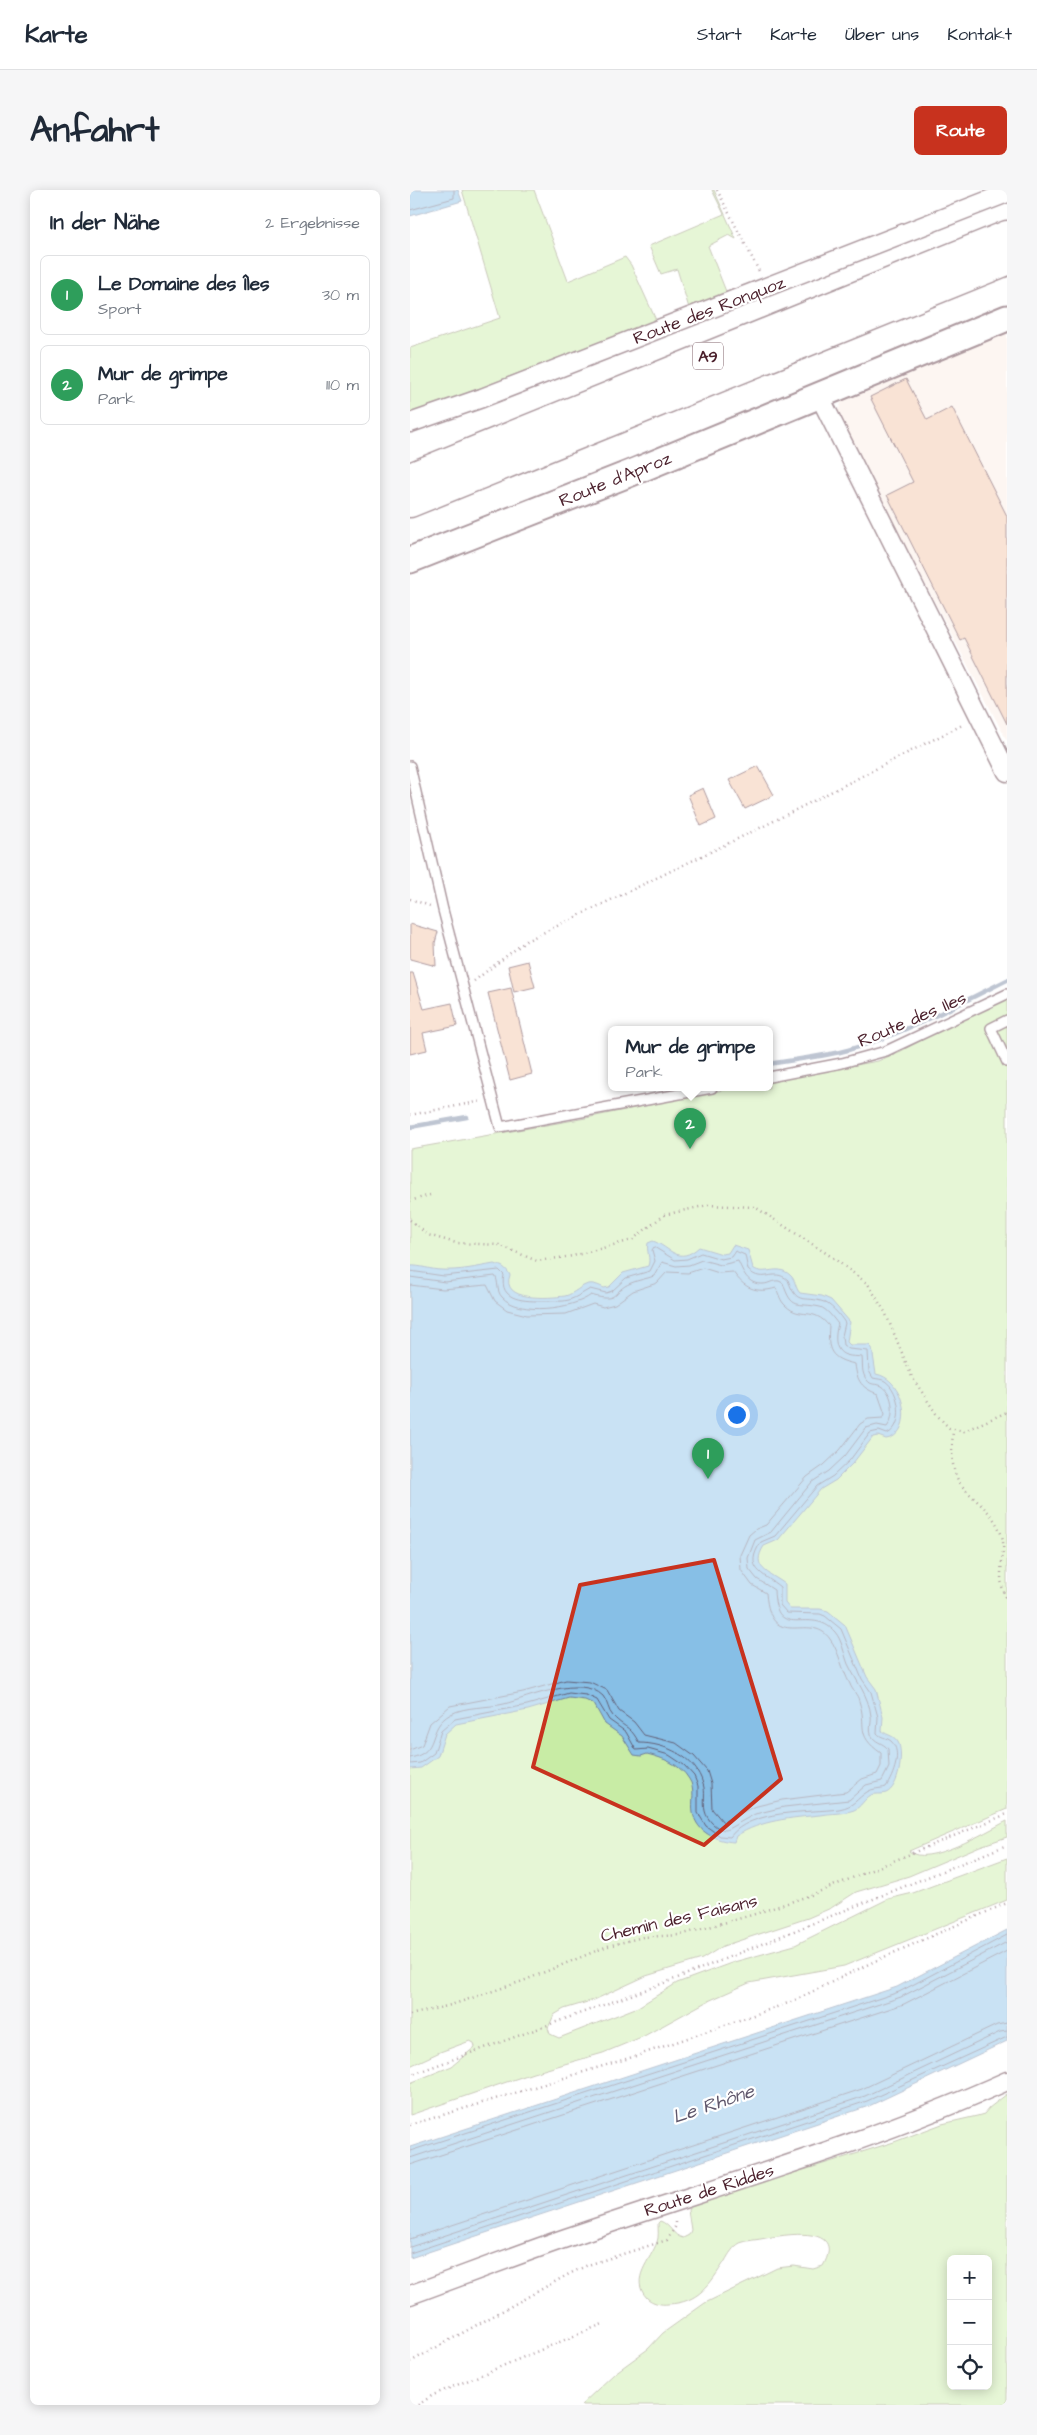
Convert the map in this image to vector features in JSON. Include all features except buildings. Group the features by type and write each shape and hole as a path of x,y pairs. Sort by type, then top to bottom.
{"highway":[{"name":"A9","path":"410,477 1007,235"},
{"name":"A9","path":"410,503 1007,262"}],"street":[{"name":"Route des Ronquoz","path":"410,423 482,398 1007,193"},
{"name":"Route d'Aproz","path":"410,560 819,396 1007,318"},
{"path":"819,396 1007,772"},
{"name":"Route de Riddes","path":"410,2295 565,2238 870,2137 1007,2081"}],"lane":[{"path":"410,766 443,910 500,1127 696,1091"},
{"name":"Route des Iles","path":"773,1076 842,1063 886,1051 1007,994"},
{"path":"1007,1020 991,1028 1007,1062"}],"path":[{"path":"717,190 768,287"},
{"path":"464,990 489,967 526,941 756,831 928,741 979,718"},
{"path":"410,899 443,910"},
{"path":"410,1115 492,1100"},
{"path":"410,1201 430,1195"},
{"path":"410,1220 428,1235 456,1244 499,1245 536,1261 573,1256 632,1240 664,1215 708,1205 754,1207 832,1257 868,1284 885,1312 912,1377 937,1415 949,1428 964,1431 1007,1412"},
{"path":"953,1429 952,1462 962,1487 977,1499 996,1521 1003,1539 1002,1590 1007,1600"},
{"name":"Chemin des Faisans","path":"410,2015 451,2005 523,1981 608,1946 643,1937 680,1935 752,1915 812,1894 1007,1814"},
{"path":"410,2074 675,1979 1007,1845"},
{"path":"410,2125 636,2056 791,2002 875,1961 1007,1903"},
{"path":"410,2362 569,2274 588,2265 667,2240 674,2226 674,2202"},
{"path":"418,2405 433,2395 605,2323"}],"highlighted area":[{"path":"714,1560 781,1779 704,1845 533,1767 580,1585"}],"shaded area":[{"path":"1007,328 1007,741 837,414 845,393"}],"green space":[{"path":"462,190 534,190 568,281 625,257 631,265 656,320 410,415 410,348 500,318"},
{"path":"712,190 714,190 736,239 729,235 708,246 727,294 689,308 677,269 661,274 649,246 724,214"},
{"path":"1007,999 1007,1809 909,1851 917,1855 942,1852 1007,1821 1007,1837 980,1846 909,1876 856,1892 831,1908 808,1918 723,1946 702,1959 646,1976 594,2000 564,2009 554,2015 548,2028 550,2034 559,2038 638,2007 677,1983 734,1962 795,1945 888,1899 913,1893 1007,1858 1007,1900 844,1966 749,1983 706,2002 644,2036 603,2053 533,2073 410,2115 410,2083 452,2066 475,2047 474,2043 470,2041 410,2066 410,1149 586,1118 718,1091 773,1091 773,1080 878,1061 901,1051 985,1006"},
{"path":"1007,2094 1007,2405 581,2405 615,2373 648,2349 663,2333 705,2303 777,2268 794,2266 813,2269 823,2266 828,2253 827,2244 821,2238 812,2235 776,2236 743,2242 733,2249 709,2284 696,2296 679,2303 660,2304 647,2298 640,2284 643,2270 657,2242 658,2223 660,2221 683,2238 689,2235 691,2230 688,2210 691,2205 894,2142 942,2124 984,2114"}],"water":[{"path":"410,190 458,190 462,201 410,216"},
{"path":"653,1241 680,1255 685,1255 699,1247 722,1254 728,1253 733,1245 748,1250 753,1268 762,1271 780,1270 785,1272 792,1277 800,1293 822,1296 831,1300 850,1322 847,1342 850,1345 869,1345 872,1348 876,1374 886,1378 894,1386 900,1396 903,1407 901,1428 895,1435 886,1439 878,1436 873,1437 853,1463 836,1480 821,1489 778,1540 764,1546 759,1560 763,1569 785,1584 785,1603 790,1609 820,1609 828,1611 845,1625 867,1677 876,1689 883,1717 882,1731 893,1737 899,1744 900,1763 897,1778 894,1785 886,1793 871,1795 854,1810 766,1823 736,1836 734,1842 715,1838 703,1831 699,1826 693,1813 691,1783 681,1769 671,1762 647,1754 641,1756 634,1755 622,1736 605,1724 594,1704 585,1700 569,1698 528,1710 456,1724 445,1734 438,1756 421,1768 410,1769 410,1266 448,1270 494,1264 507,1271 510,1275 509,1284 512,1290 519,1294 538,1297 558,1297 568,1295 589,1284 595,1284 604,1288 609,1287 623,1273 648,1266 648,1243"},
{"name":"Le Rhône","path":"1007,1930 1007,2041 869,2106 410,2258 410,2147 897,1987"}],"waterway":[{"path":"773,1063 848,1050 889,1036 929,1019 1007,980"},
{"path":"410,1127 467,1117"}],"place":[{"name":"Mur de grimpe","path":"690,1149"},
{"name":"Le Domaine des Îles","path":"708,1479"}]}
